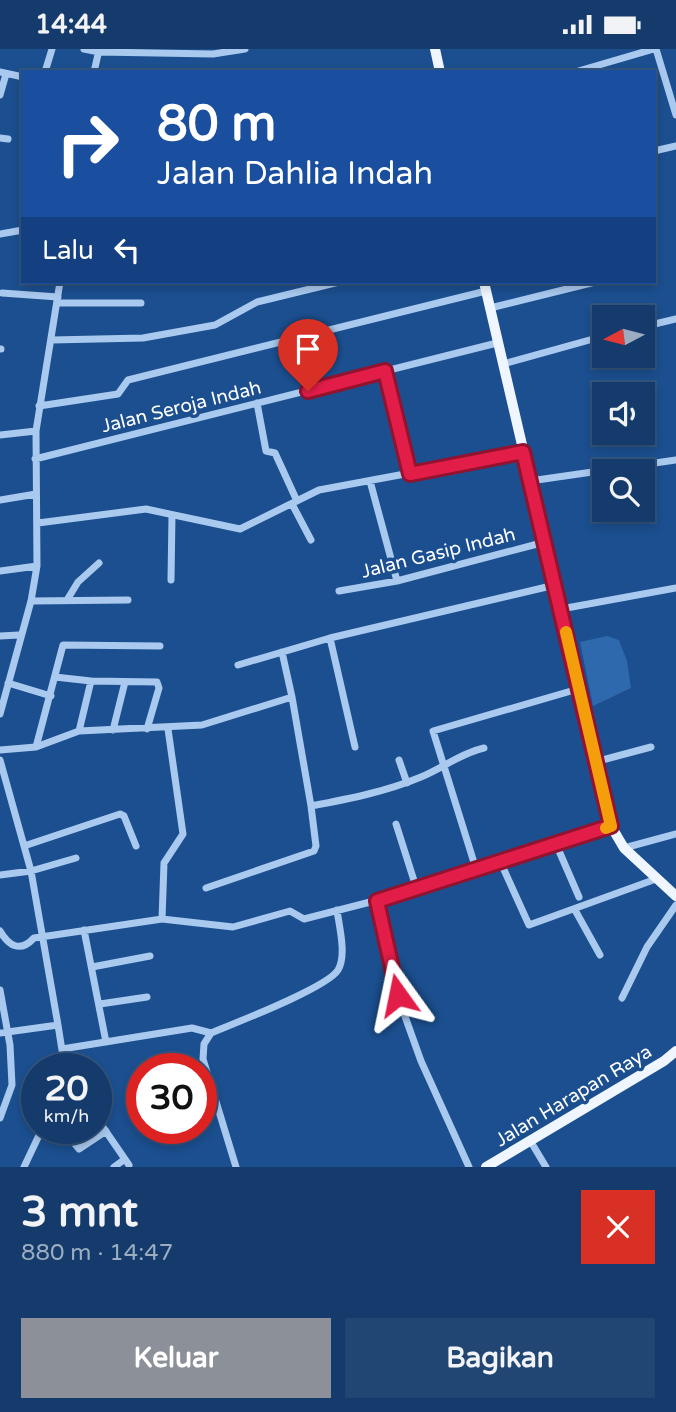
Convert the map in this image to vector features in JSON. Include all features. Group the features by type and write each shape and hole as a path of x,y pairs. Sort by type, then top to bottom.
{"main road":[{"path":"435,49 439,70"},
{"path":"485,286 611,826 624,848 676,896"},
{"name":"Jalan Harapan Raya","path":"486,1167 500,1163 676,1051"}],"street":[{"path":"47,70 52,49"},
{"path":"83,49 213,54 245,49"},
{"path":"603,68 655,49 676,115"},
{"path":"94,70 99,51"},
{"path":"0,95 3,73 21,77"},
{"path":"656,151 676,146"},
{"path":"0,234 21,230"},
{"path":"0,714 4,687 31,601 37,566 38,523 34,459 36,431 60,284"},
{"path":"52,339 143,338 215,325 257,302 331,284"},
{"path":"490,308 586,284"},
{"path":"39,406 119,394 128,380 485,286"},
{"path":"2,293 57,300 141,303"},
{"path":"655,324 676,319"},
{"path":"503,365 592,340"},
{"name":"Jalan Seroja Indah","path":"34,459 497,343"},
{"path":"385,371 410,474"},
{"path":"257,404 266,451 275,453 311,540"},
{"path":"0,435 36,431"},
{"path":"38,523 142,509 240,529 320,490 523,452"},
{"path":"530,481 676,460"},
{"path":"370,481 397,581"},
{"path":"0,500 36,494"},
{"path":"171,580 172,515"},
{"name":"Jalan Gasip Indah","path":"339,591 397,581 545,542"},
{"path":"67,600 79,582 99,563"},
{"path":"0,571 37,566"},
{"path":"237,665 330,638 555,585"},
{"path":"561,609 676,588"},
{"path":"31,601 128,600"},
{"path":"0,636 19,635"},
{"path":"330,638 355,747"},
{"path":"36,747 64,644 160,646"},
{"path":"206,888 314,851 316,846 282,652"},
{"path":"55,677 91,681 155,681 158,683 147,729"},
{"path":"79,731 91,681"},
{"path":"113,730 125,682"},
{"path":"4,687 51,696"},
{"path":"476,869 435,729 578,689"},
{"path":"0,750 36,747 79,731 168,729 212,722 292,697"},
{"path":"162,919 164,863 183,834 168,729"},
{"path":"595,762 652,747"},
{"path":"311,806 364,796 407,783 445,767 465,753 484,748"},
{"path":"0,760 31,871 63,1053"},
{"path":"399,760 407,783"},
{"path":"24,846 120,814 124,816 136,846"},
{"path":"397,824 417,890"},
{"path":"0,931 8,944 16,947 42,937 162,919 224,928 290,911 304,919 417,890 611,826"},
{"path":"624,848 676,834"},
{"path":"556,844 579,897"},
{"path":"0,875 31,871 76,858"},
{"path":"500,861 527,925 656,879"},
{"path":"377,901 402,1008 421,1061 468,1167"},
{"path":"622,997 648,947 676,905"},
{"path":"575,910 600,955"},
{"path":"62,1049 192,1028 211,1033 292,998 334,974 341,958 337,911"},
{"path":"84,930 106,1042"},
{"path":"92,967 150,956"},
{"path":"0,990 12,1085 4,1098 0,1118"},
{"path":"100,1004 147,997"},
{"path":"4,1033 58,1025"},
{"path":"211,1033 203,1051 205,1070 236,1167"},
{"path":"112,1140 127,1162 114,1167"},
{"path":"531,1142 546,1167"},
{"path":"24,1167 35,1144"}],"shaded area":[{"path":"607,636 619,640 627,661 631,688 593,706 580,642"}],"slow traffic":[{"path":"566,632 611,826 606,828"}],"route":[{"path":"308,391 385,371 410,474 523,452 611,826 377,901 398,995"}]}
